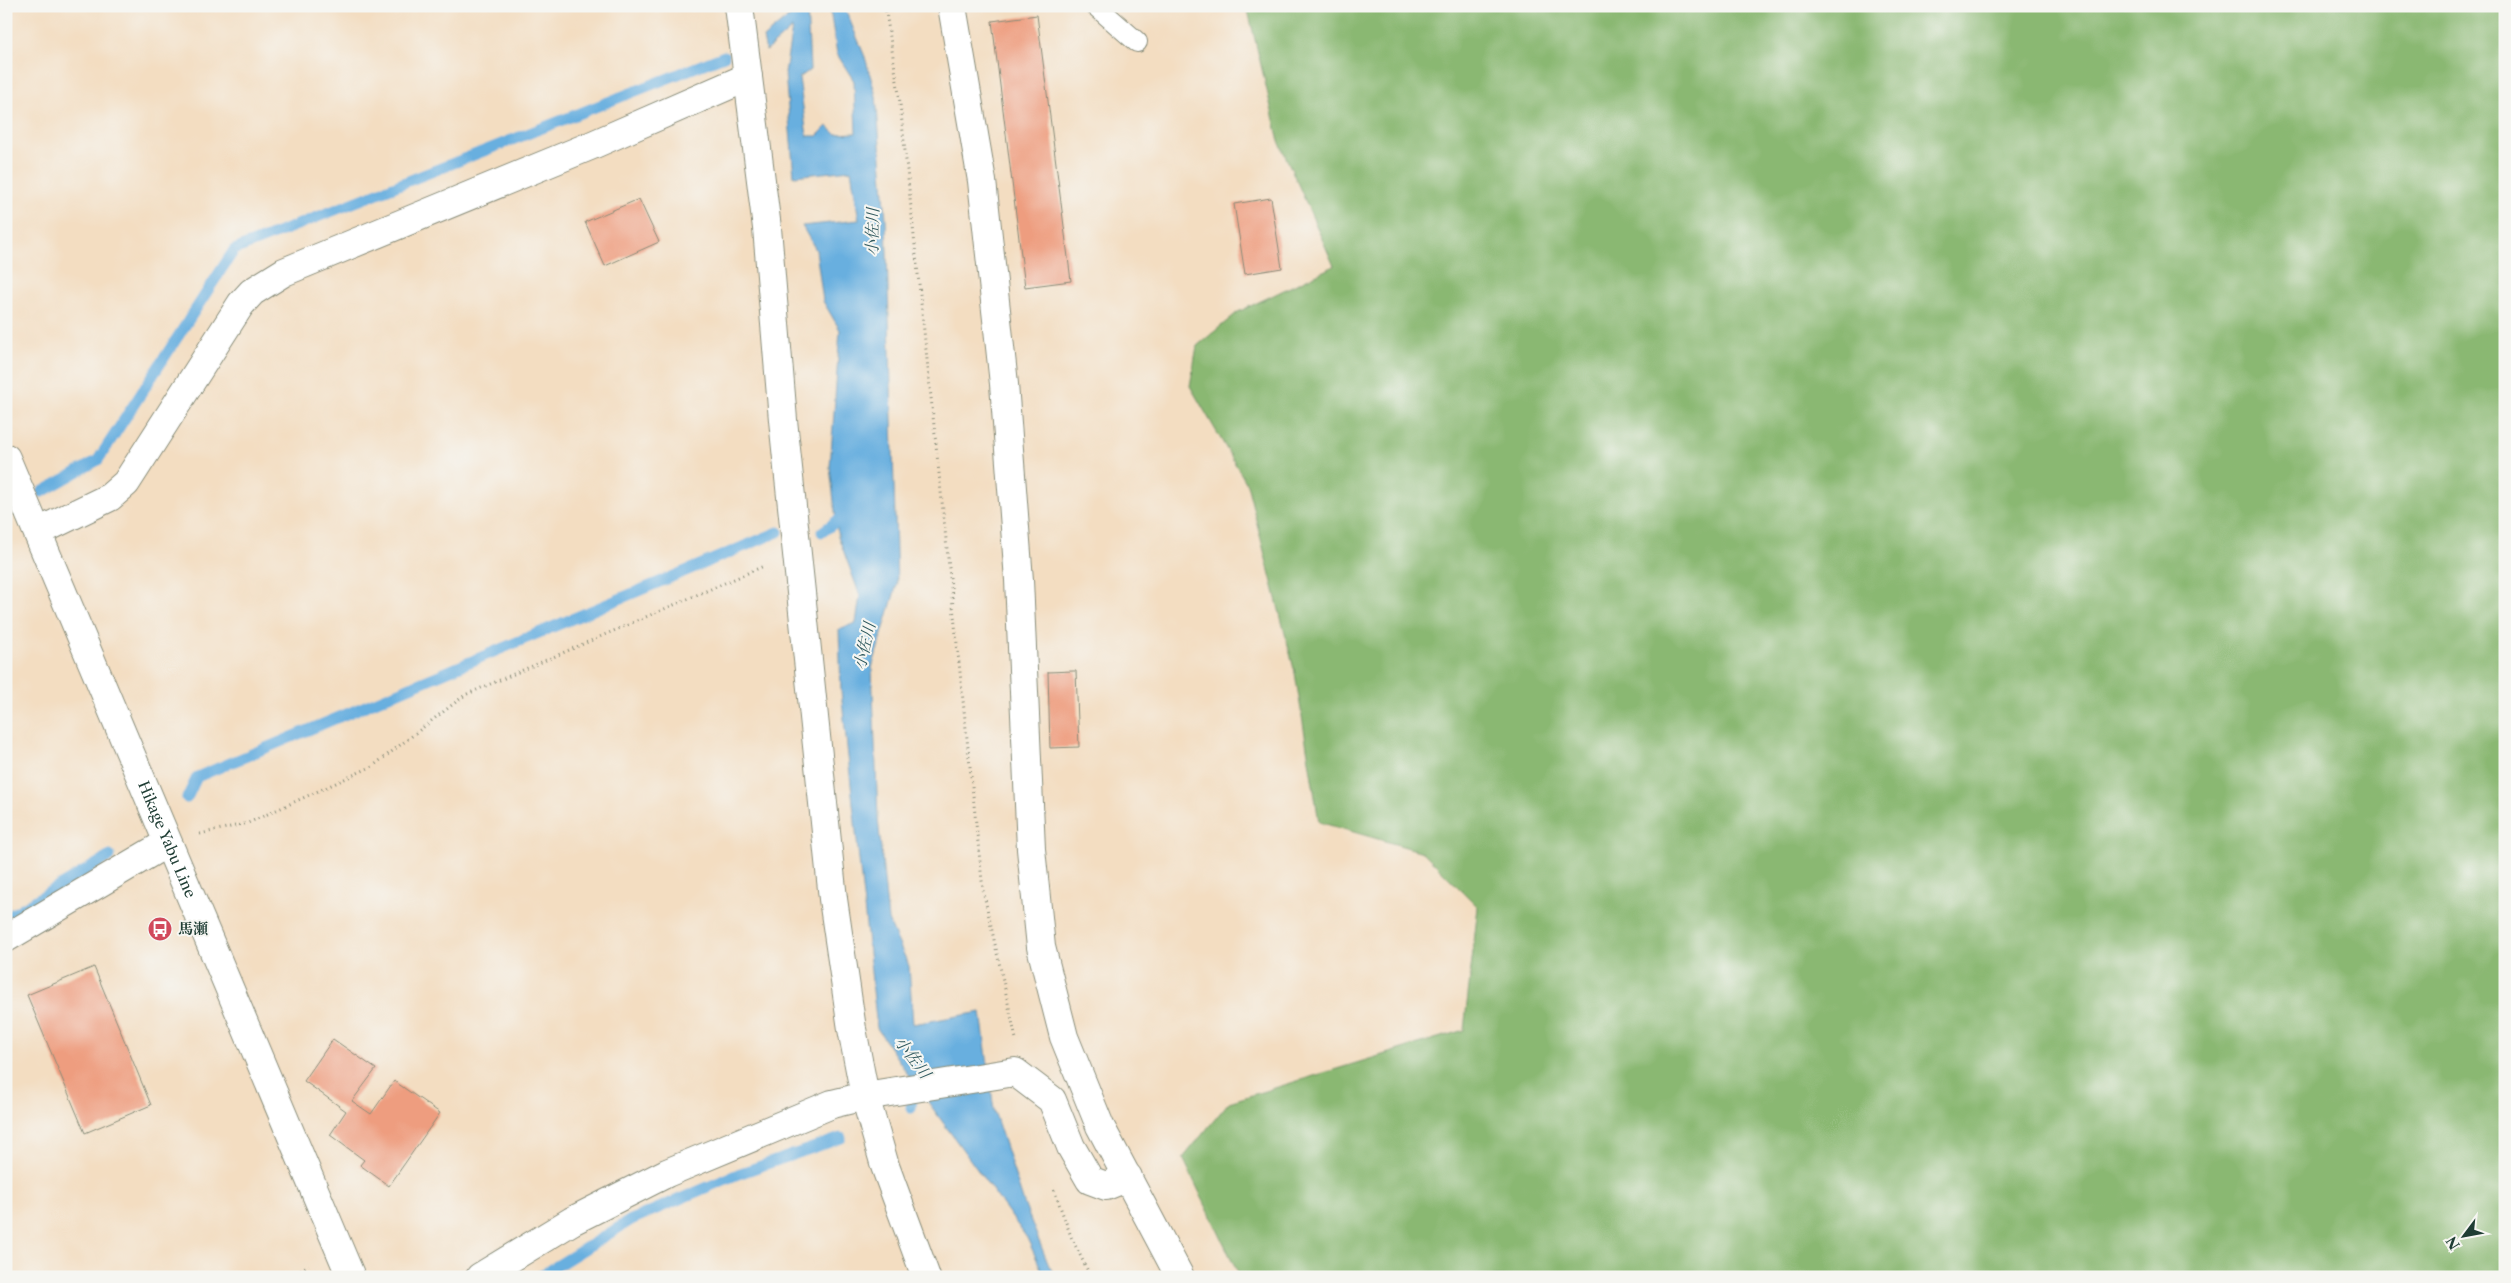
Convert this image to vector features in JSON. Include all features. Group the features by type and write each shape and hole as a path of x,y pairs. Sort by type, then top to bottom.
{"street":[{"path":"739,6 767,228 783,420 833,899 852,1029 871,1095 885,1166 926,1277"},
{"path":"952,6 982,181 1004,384 1019,580 1031,849 1041,947 1064,1037 1100,1126 1180,1277"},
{"path":"38,532 110,497 126,483 241,304 252,292 284,272 590,146 748,77"},
{"name":"Hikage Yabu Line","path":"6,458 351,1277"},
{"path":"6,938 167,843"},
{"path":"480,1277 572,1221 668,1173 832,1104 871,1095 1020,1076 1052,1100 1071,1147 1090,1180 1106,1186 1128,1178"}],"lane":[{"path":"1096,6 1137,42"}],"path":[{"path":"885,6 900,104 983,890 1020,1076"},
{"path":"167,843 248,823 373,766 465,695 770,563"},
{"path":"1051,1183 1072,1239 1092,1277"}],"green space":[{"path":"1247,6 2505,6 2505,1277 1240,1277 1183,1158 1229,1102 1464,1030 1478,907 1423,852 1319,822 1295,673 1247,484 1190,386 1197,346 1238,312 1334,266 1279,141"}],"water":[{"name":"小佐川","path":"790,6 807,6 810,70 799,78 807,136 817,136 827,126 836,134 856,133 854,81 837,54 830,10 826,6 844,6 865,57 876,96 886,219 897,584 872,668 878,818 888,920 909,966 913,1024 981,1012 994,1111 1025,1206 1049,1266 1056,1277 1045,1277 1027,1238 907,1073 877,1028 841,691 839,629 856,623 860,596 838,536 830,467 840,330 823,301 816,250 802,226 859,220 851,170 794,176 785,73 792,28 766,51 763,38 790,16"}],"building":[{"path":"1037,15 1071,281 1025,287 992,21"},
{"path":"1271,198 1282,268 1245,274 1234,204"},
{"path":"639,199 659,242 605,266 585,222"},
{"path":"1076,671 1079,747 1050,748 1048,672"},
{"path":"94,967 151,1105 85,1133 27,995"},
{"path":"333,1039 376,1069 352,1101 371,1114 394,1081 440,1113 389,1186 360,1165 364,1160 330,1135 346,1111 304,1081"}],"waterway":[{"path":"42,492 98,460 234,250 724,56"},
{"path":"822,532 841,518 843,511"},
{"path":"187,798 197,777 778,532"},
{"path":"6,918 110,856"},
{"path":"911,1108 913,1087"},
{"path":"539,1277 631,1220 738,1174 841,1138"}],"place":[{"name":"馬瀬","path":"160,929"}]}
